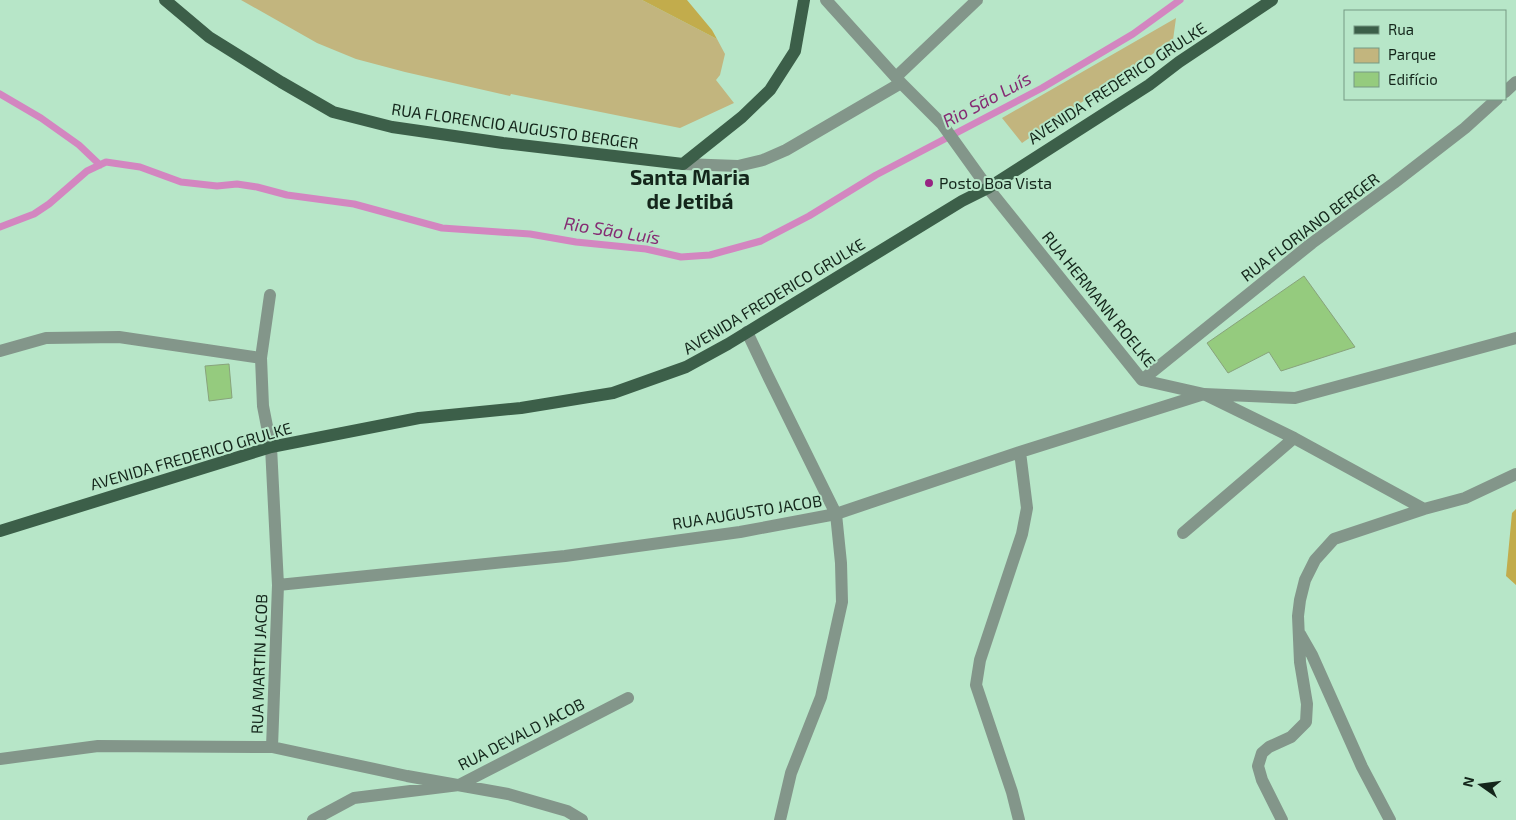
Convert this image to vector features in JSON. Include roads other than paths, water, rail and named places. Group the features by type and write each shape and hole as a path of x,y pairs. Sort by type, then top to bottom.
{"main road":[{"name":"RUA FLORENCIO AUGUSTO BERGER","path":"165,0 209,37 333,112 392,127 503,143 683,164"},
{"path":"683,164 742,117 770,90 795,51 804,0"},
{"name":"AVENIDA FREDERICO GRULKE","path":"0,531 271,447 419,418 521,408 613,394 686,367 748,332 962,201 988,188 1149,84 1272,0"}],"street":[{"name":"RUA HERMANN ROELKE","path":"826,0 898,80 942,124 988,188 1142,380 1204,394 1294,438 1424,509"},
{"path":"683,164 738,166 762,160 786,150 898,80 977,0"},
{"path":"1506,91 1516,82"},
{"name":"RUA FLORIANO BERGER","path":"1142,380 1312,243 1465,128 1496,100"},
{"name":"RUA MARTIN JACOB","path":"270,295 261,358 263,406 271,447 278,585 272,747 517,797 567,811 582,820"},
{"path":"748,332 770,382 836,514 841,563 842,602 821,698 791,774 780,820"},
{"path":"0,351 46,338 119,337 261,358"},
{"path":"1204,394 1294,398 1516,338"},
{"name":"RUA AUGUSTO JACOB","path":"278,585 565,556 740,532 836,514 1020,452 1204,394"},
{"path":"1183,533 1294,438"},
{"path":"1019,820 1012,792 976,685 980,660 1022,534 1027,508 1020,452"},
{"path":"1282,820 1262,780 1258,766 1262,753 1269,747 1291,737 1306,722 1307,704 1300,662 1298,629 1300,600 1305,580 1314,560 1334,539 1424,509 1465,498 1516,474"},
{"path":"1298,629 1312,655 1362,768 1390,820"},
{"name":"RUA DEVALD JACOB","path":"313,820 354,798 459,785 628,698"},
{"path":"0,759 98,746 272,747"}],"waterway":[{"name":"Rio São Luís","path":"0,227 34,214 49,204 87,171 106,162 140,167 181,182 217,186 237,184 287,195 354,204 442,228 530,234 576,242 646,249 681,257 710,255 761,241 809,216 876,175 1042,88 1133,34 1180,0"},
{"path":"0,94 41,118 79,145 100,165"}],"place":[{"name":"Posto Boa Vista","path":"929,183"}],"district":[{"name":"Santa Maria de Jetibá","path":"690,190"}]}
